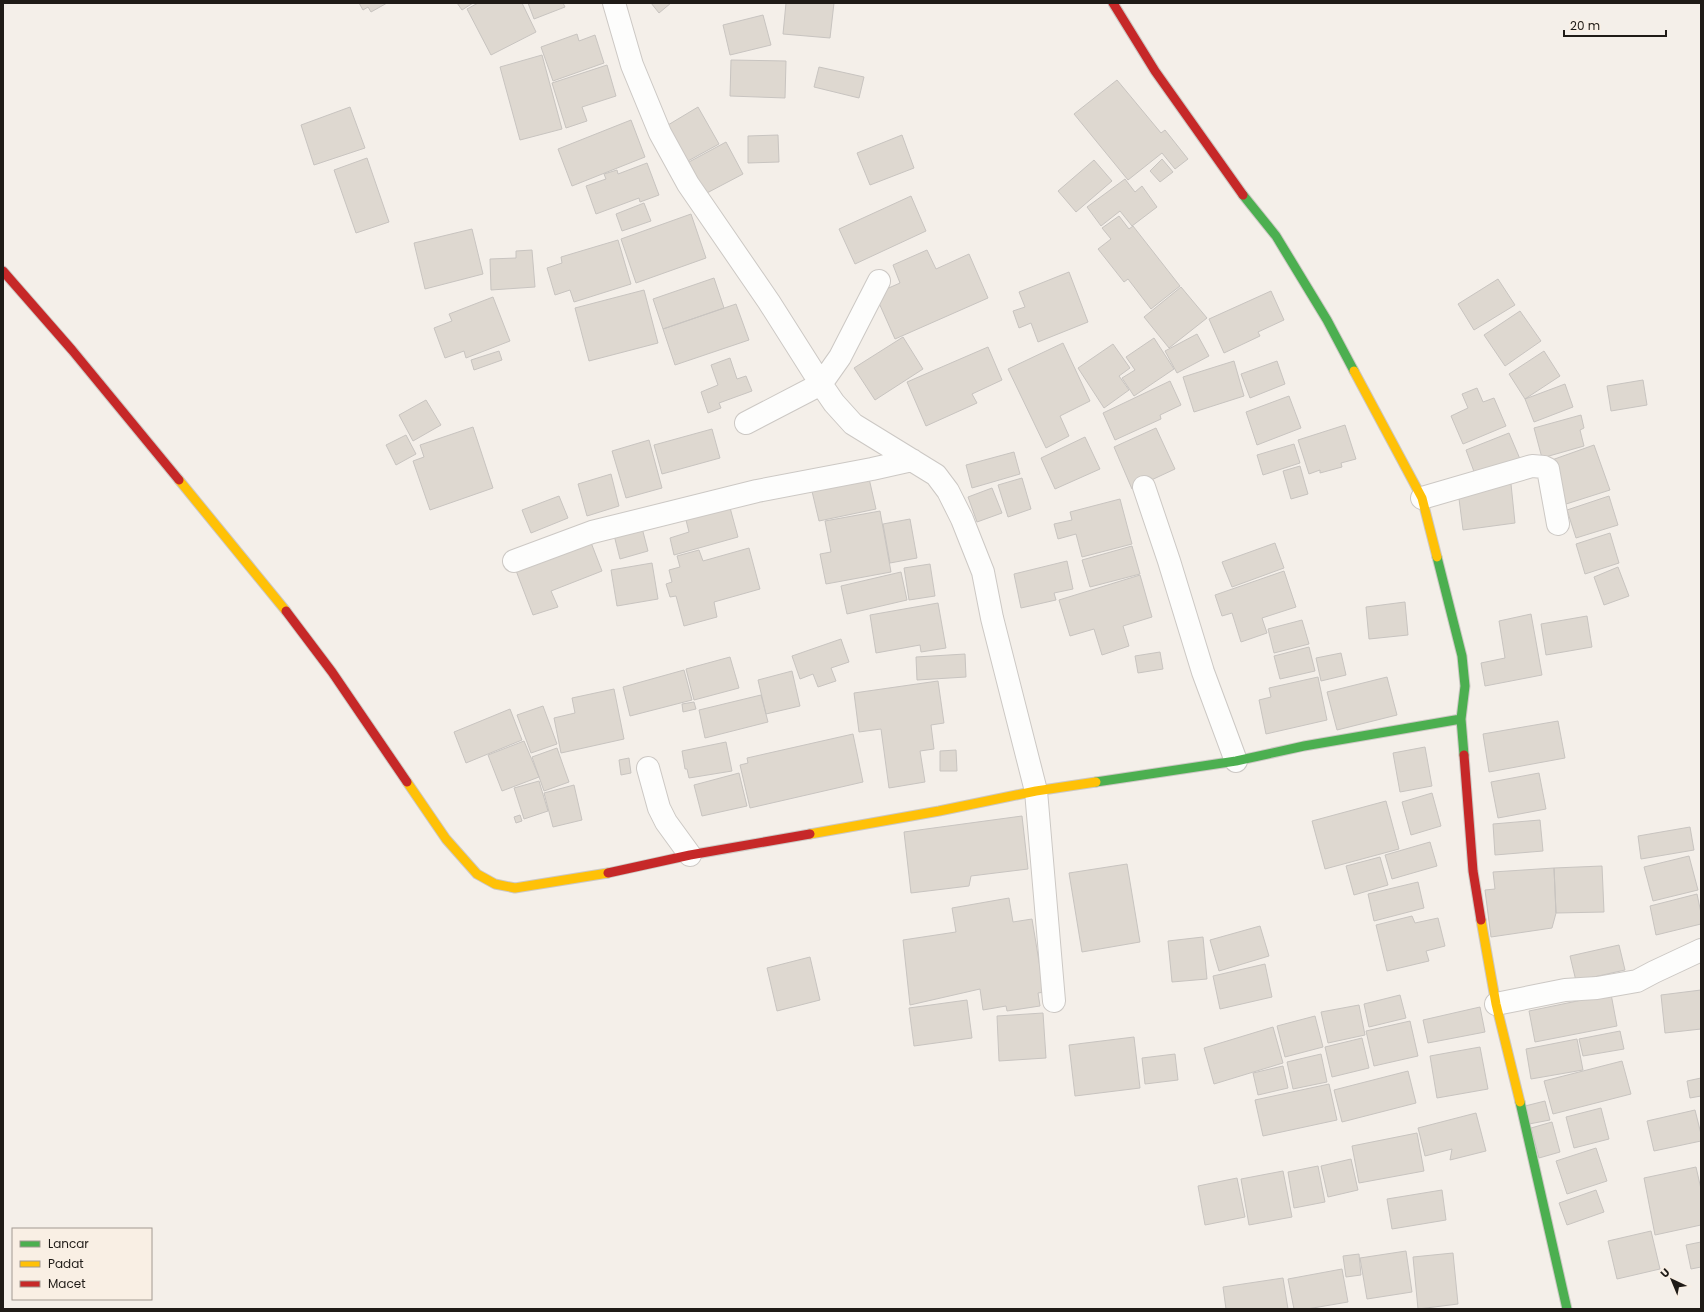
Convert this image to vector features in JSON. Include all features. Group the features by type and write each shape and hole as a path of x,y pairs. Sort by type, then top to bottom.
{"street":[{"path":"614,3 632,65 660,133 688,184 769,302 834,403 853,424 936,475 948,491 973,545 983,572 992,618 1036,791 1054,1001"},
{"path":"1113,3 1164,84 1232,181 1276,236 1327,320 1422,498 1462,656 1465,686 1461,719 1473,870 1496,1004 1521,1105 1567,1309"},
{"path":"3,271 72,350 276,598 332,672 446,839 477,874 495,884 515,888 611,872 690,855 939,811 1036,791 1236,761 1304,746 1461,719"},
{"path":"746,423 821,384 840,357 879,281"},
{"path":"514,561 592,532 757,491 912,460"},
{"path":"1422,498 1532,466 1540,466 1548,469 1558,524"},
{"path":"1144,487 1169,561 1203,672 1236,761"},
{"path":"648,768 659,808 666,822 690,855"},
{"path":"1496,1004 1565,990 1597,988 1637,982 1654,972 1701,950"}],"building":[{"path":"359,3 387,3 371,12 368,7 363,10"},
{"path":"457,3 473,3 462,10"},
{"path":"478,3 522,3 536,32 491,55 467,9"},
{"path":"528,3 563,3 565,7 534,19"},
{"path":"651,3 671,3 659,13"},
{"path":"786,3 834,3 830,38 783,34"},
{"path":"763,15 771,45 730,55 723,25"},
{"path":"577,34 579,41 595,35 604,63 553,81 541,47"},
{"path":"542,55 562,129 520,140 500,67"},
{"path":"731,60 786,61 785,98 730,96"},
{"path":"607,65 616,96 582,107 587,121 566,128 552,83"},
{"path":"819,67 864,77 859,98 814,87"},
{"path":"1117,80 1161,133 1165,130 1188,159 1175,169 1162,153 1128,180 1074,114"},
{"path":"350,107 365,148 314,165 301,125"},
{"path":"698,107 719,144 688,161 668,125"},
{"path":"631,120 645,157 572,186 558,149"},
{"path":"778,135 779,162 748,163 748,136"},
{"path":"902,135 914,168 870,185 857,153"},
{"path":"726,142 743,174 705,194 689,162"},
{"path":"367,158 389,222 356,233 334,170"},
{"path":"1162,159 1173,172 1160,182 1150,171"},
{"path":"1094,160 1112,181 1076,212 1058,191"},
{"path":"647,163 659,195 640,202 639,198 596,214 586,186 606,179 604,174 617,170 618,174"},
{"path":"1125,179 1135,192 1142,186 1157,207 1132,226 1120,211 1101,226 1087,207"},
{"path":"911,196 926,231 855,264 839,229"},
{"path":"644,203 651,221 622,231 616,214"},
{"path":"691,214 706,258 636,283 621,239"},
{"path":"1119,216 1129,229 1133,226 1180,286 1151,309 1128,279 1124,282 1098,249 1111,239 1102,228"},
{"path":"472,229 483,274 425,289 414,243"},
{"path":"618,240 631,284 574,302 570,290 555,295 547,268 562,263 561,257"},
{"path":"532,250 535,287 491,290 490,259 516,258 516,251"},
{"path":"927,250 936,269 969,254 988,298 895,339 875,294 900,283 893,265"},
{"path":"1069,272 1088,322 1038,342 1031,323 1019,328 1013,311 1025,307 1019,292"},
{"path":"714,278 724,308 663,329 653,299"},
{"path":"1498,279 1515,305 1474,330 1458,304"},
{"path":"1181,287 1207,318 1169,348 1144,317"},
{"path":"644,290 658,343 589,361 575,308"},
{"path":"1271,291 1284,320 1258,332 1260,336 1224,353 1209,319"},
{"path":"493,297 510,341 466,358 464,351 445,358 434,328 452,321 449,314"},
{"path":"736,304 749,340 675,365 663,329"},
{"path":"1520,311 1541,341 1505,366 1484,335"},
{"path":"1197,334 1209,356 1177,373 1165,351"},
{"path":"903,337 923,369 875,400 854,368"},
{"path":"1154,338 1174,369 1134,396 1122,378 1135,370 1126,357"},
{"path":"1063,343 1090,401 1060,416 1069,436 1046,448 1008,369"},
{"path":"1113,344 1130,368 1119,376 1129,390 1104,408 1078,368"},
{"path":"988,347 1002,380 972,394 977,403 926,426 907,382"},
{"path":"499,351 502,360 474,370 471,360"},
{"path":"1544,351 1560,376 1525,399 1509,374"},
{"path":"730,358 737,379 746,376 752,391 719,403 721,408 708,413 701,392 718,385 711,365"},
{"path":"1234,361 1244,396 1194,412 1183,377"},
{"path":"1277,361 1285,384 1250,398 1241,374"},
{"path":"1643,380 1647,405 1611,411 1607,386"},
{"path":"1170,381 1181,405 1160,415 1161,419 1115,440 1103,413"},
{"path":"1565,384 1573,407 1534,422 1525,399"},
{"path":"1477,388 1483,402 1494,398 1506,426 1463,444 1451,416 1468,408 1462,394"},
{"path":"1289,396 1301,428 1257,445 1246,412"},
{"path":"426,400 441,425 413,441 399,415"},
{"path":"1581,415 1584,428 1580,430 1584,446 1542,458 1534,428"},
{"path":"1345,425 1356,459 1341,463 1342,467 1320,473 1320,470 1309,474 1298,440"},
{"path":"473,427 493,488 430,510 413,461 424,457 420,445"},
{"path":"1156,428 1175,469 1132,489 1114,447"},
{"path":"712,429 720,458 662,474 654,445"},
{"path":"1509,433 1520,459 1476,477 1466,450"},
{"path":"406,435 416,454 396,465 386,445"},
{"path":"1085,437 1100,469 1055,489 1041,458"},
{"path":"649,440 662,488 626,498 612,451"},
{"path":"1294,444 1300,463 1263,475 1257,455"},
{"path":"1594,445 1610,490 1563,505 1549,461"},
{"path":"1014,452 1020,474 972,488 966,465"},
{"path":"1300,466 1308,494 1291,499 1283,471"},
{"path":"611,474 619,506 587,516 578,484"},
{"path":"868,474 876,509 819,521 811,487"},
{"path":"1022,478 1031,509 1008,517 998,485"},
{"path":"1511,484 1515,523 1463,530 1458,491"},
{"path":"992,488 1002,513 977,522 968,497"},
{"path":"559,496 568,518 531,533 522,510"},
{"path":"1609,496 1618,525 1576,538 1567,510"},
{"path":"1120,499 1132,544 1082,557 1076,534 1058,539 1054,524 1072,520 1070,512"},
{"path":"729,504 738,537 674,555 670,538 689,532 685,516"},
{"path":"880,511 891,572 826,584 820,554 831,552 825,521"},
{"path":"910,519 917,558 890,563 883,524"},
{"path":"641,524 648,551 620,559 613,531"},
{"path":"1610,533 1619,563 1585,574 1576,544"},
{"path":"590,540 602,571 551,591 558,607 533,615 515,568"},
{"path":"1275,543 1284,568 1232,587 1222,562"},
{"path":"1132,546 1140,574 1090,587 1082,560"},
{"path":"749,548 760,589 714,602 717,617 684,626 676,596 670,597 666,584 672,582 669,570 680,567 677,556 699,550 703,561"},
{"path":"1067,561 1073,589 1054,593 1056,600 1021,608 1014,574"},
{"path":"652,563 658,599 617,606 611,570"},
{"path":"930,564 935,596 909,600 904,568"},
{"path":"1618,567 1629,596 1604,605 1594,577"},
{"path":"1284,571 1296,607 1262,618 1267,633 1241,642 1232,613 1222,616 1215,595"},
{"path":"901,572 907,600 847,614 841,586"},
{"path":"1140,575 1152,617 1123,626 1129,646 1102,655 1094,629 1070,636 1059,600"},
{"path":"1405,602 1408,635 1369,639 1366,607"},
{"path":"938,603 946,648 921,652 920,645 876,653 870,615"},
{"path":"1531,614 1542,675 1485,686 1481,663 1505,658 1499,621"},
{"path":"1587,616 1592,647 1546,655 1541,624"},
{"path":"1302,620 1309,644 1274,653 1268,629"},
{"path":"841,639 849,662 831,668 836,681 818,687 813,674 800,679 792,656"},
{"path":"1309,647 1315,671 1280,679 1274,656"},
{"path":"1160,652 1163,669 1138,673 1135,656"},
{"path":"1341,653 1346,675 1321,681 1316,658"},
{"path":"965,654 966,677 917,680 916,657"},
{"path":"730,657 739,688 694,700 686,669"},
{"path":"684,670 692,700 630,716 623,687"},
{"path":"792,671 800,706 766,714 758,680"},
{"path":"1318,677 1327,720 1266,734 1259,700 1271,697 1269,688"},
{"path":"1387,677 1397,715 1337,730 1327,692"},
{"path":"938,681 944,723 931,725 934,749 920,751 925,782 889,788 881,729 859,732 854,693"},
{"path":"614,689 624,739 561,753 554,718 575,713 572,698"},
{"path":"761,695 768,722 705,738 699,710"},
{"path":"694,702 696,709 683,712 682,704"},
{"path":"543,706 557,744 531,753 517,715"},
{"path":"510,709 522,740 466,763 454,732"},
{"path":"1558,721 1565,758 1489,772 1483,734"},
{"path":"853,734 863,782 750,808 740,765 748,763 747,758"},
{"path":"524,741 539,777 502,791 488,755"},
{"path":"726,742 732,771 689,778 687,769 685,769 682,751"},
{"path":"1425,747 1432,786 1400,792 1393,753"},
{"path":"557,748 569,782 544,791 532,757"},
{"path":"956,750 957,771 940,771 940,751"},
{"path":"629,758 631,773 621,775 619,760"},
{"path":"739,773 747,806 702,816 694,785"},
{"path":"1539,773 1546,809 1498,818 1491,782"},
{"path":"539,781 548,811 524,819 514,788"},
{"path":"574,785 582,820 553,827 544,793"},
{"path":"1432,793 1441,826 1411,835 1402,802"},
{"path":"1386,801 1399,849 1325,869 1312,821"},
{"path":"520,815 522,821 516,823 514,817"},
{"path":"1022,816 1028,869 971,876 969,886 911,893 904,832"},
{"path":"1540,820 1543,851 1495,855 1493,824"},
{"path":"1690,827 1694,850 1641,859 1638,836"},
{"path":"1430,842 1437,866 1392,879 1385,855"},
{"path":"1689,856 1698,890 1653,901 1644,867"},
{"path":"1380,857 1388,885 1354,895 1346,866"},
{"path":"1127,864 1140,942 1082,952 1069,873"},
{"path":"1602,866 1604,912 1556,913 1554,868"},
{"path":"1554,868 1556,913 1552,928 1491,937 1485,890 1495,889 1493,872"},
{"path":"1418,882 1424,908 1374,921 1368,894"},
{"path":"1697,894 1701,913 1701,924 1656,935 1650,906"},
{"path":"1009,898 1013,922 1032,919 1044,992 1038,993 1040,1006 1007,1011 1006,1006 983,1010 980,989 910,1005 903,940 956,932 952,908"},
{"path":"1412,916 1415,923 1438,918 1445,946 1426,951 1429,961 1387,971 1376,925"},
{"path":"1260,926 1269,956 1219,971 1210,940"},
{"path":"1203,937 1207,979 1172,982 1168,941"},
{"path":"1619,945 1625,970 1576,981 1570,956"},
{"path":"810,957 820,1000 777,1011 767,968"},
{"path":"1265,964 1272,997 1220,1009 1213,976"},
{"path":"1701,990 1701,1029 1665,1033 1661,995"},
{"path":"1611,994 1617,1026 1535,1042 1529,1011"},
{"path":"1400,995 1406,1018 1369,1027 1364,1004"},
{"path":"967,1000 972,1038 914,1046 909,1008"},
{"path":"1359,1005 1365,1035 1328,1043 1321,1012"},
{"path":"1480,1007 1485,1032 1428,1043 1423,1020"},
{"path":"1043,1013 1046,1058 999,1061 997,1016"},
{"path":"1315,1016 1323,1047 1285,1057 1277,1026"},
{"path":"1410,1021 1418,1056 1374,1066 1366,1031"},
{"path":"1273,1027 1283,1063 1214,1084 1204,1048"},
{"path":"1620,1031 1624,1049 1583,1056 1579,1039"},
{"path":"1134,1037 1140,1088 1075,1096 1069,1045"},
{"path":"1362,1038 1369,1068 1332,1077 1325,1047"},
{"path":"1577,1039 1583,1070 1531,1079 1526,1049"},
{"path":"1480,1047 1488,1089 1437,1098 1430,1056"},
{"path":"1175,1054 1178,1080 1145,1084 1142,1058"},
{"path":"1321,1054 1327,1082 1293,1089 1287,1062"},
{"path":"1622,1061 1631,1094 1553,1114 1544,1081"},
{"path":"1283,1066 1288,1088 1258,1095 1253,1073"},
{"path":"1408,1071 1416,1103 1342,1122 1334,1090"},
{"path":"1701,1078 1701,1096 1690,1098 1687,1081"},
{"path":"1329,1084 1337,1120 1263,1136 1255,1100"},
{"path":"1545,1101 1550,1120 1529,1124 1525,1106"},
{"path":"1601,1108 1609,1139 1574,1148 1566,1117"},
{"path":"1695,1110 1701,1134 1701,1141 1654,1151 1647,1121"},
{"path":"1476,1113 1486,1151 1450,1160 1452,1149 1425,1156 1418,1128"},
{"path":"1552,1122 1560,1152 1539,1158 1531,1128"},
{"path":"1417,1133 1424,1171 1359,1183 1352,1146"},
{"path":"1596,1148 1607,1181 1567,1194 1556,1161"},
{"path":"1351,1159 1358,1190 1328,1197 1321,1166"},
{"path":"1318,1166 1325,1202 1294,1208 1288,1172"},
{"path":"1696,1167 1701,1189 1701,1225 1655,1235 1644,1178"},
{"path":"1283,1171 1292,1217 1249,1225 1241,1179"},
{"path":"1237,1178 1245,1217 1205,1225 1198,1186"},
{"path":"1442,1190 1446,1220 1392,1229 1387,1199"},
{"path":"1596,1190 1604,1212 1567,1225 1559,1203"},
{"path":"1651,1231 1660,1269 1617,1279 1608,1241"},
{"path":"1701,1242 1701,1267 1691,1269 1686,1245"},
{"path":"1406,1251 1412,1292 1367,1299 1360,1258"},
{"path":"1453,1253 1458,1304 1418,1309 1413,1257"},
{"path":"1359,1254 1361,1275 1346,1277 1343,1256"},
{"path":"1342,1269 1348,1302 1307,1309 1294,1309 1288,1279"},
{"path":"1283,1278 1288,1309 1226,1309 1223,1287"}],"traffic: fast":[{"path":"1243,195 1276,236 1327,320 1354,371"},
{"path":"1437,557 1462,656 1465,686 1461,719 1464,755"},
{"path":"1096,782 1236,761 1304,746 1461,719"},
{"path":"1520,1102 1567,1309"}],"traffic: slow":[{"path":"1354,371 1422,498 1437,557"},
{"path":"179,480 286,611"},
{"path":"407,782 446,839 477,874 495,884 515,888 608,873"},
{"path":"810,834 939,811 1036,791 1096,782"},
{"path":"1481,920 1496,1004 1520,1102"}],"traffic: jam":[{"path":"1113,3 1155,71 1243,195"},
{"path":"3,271 72,350 179,480"},
{"path":"286,611 332,672 407,782"},
{"path":"1464,755 1473,871 1481,920"},
{"path":"608,873 690,855 810,834"}]}
